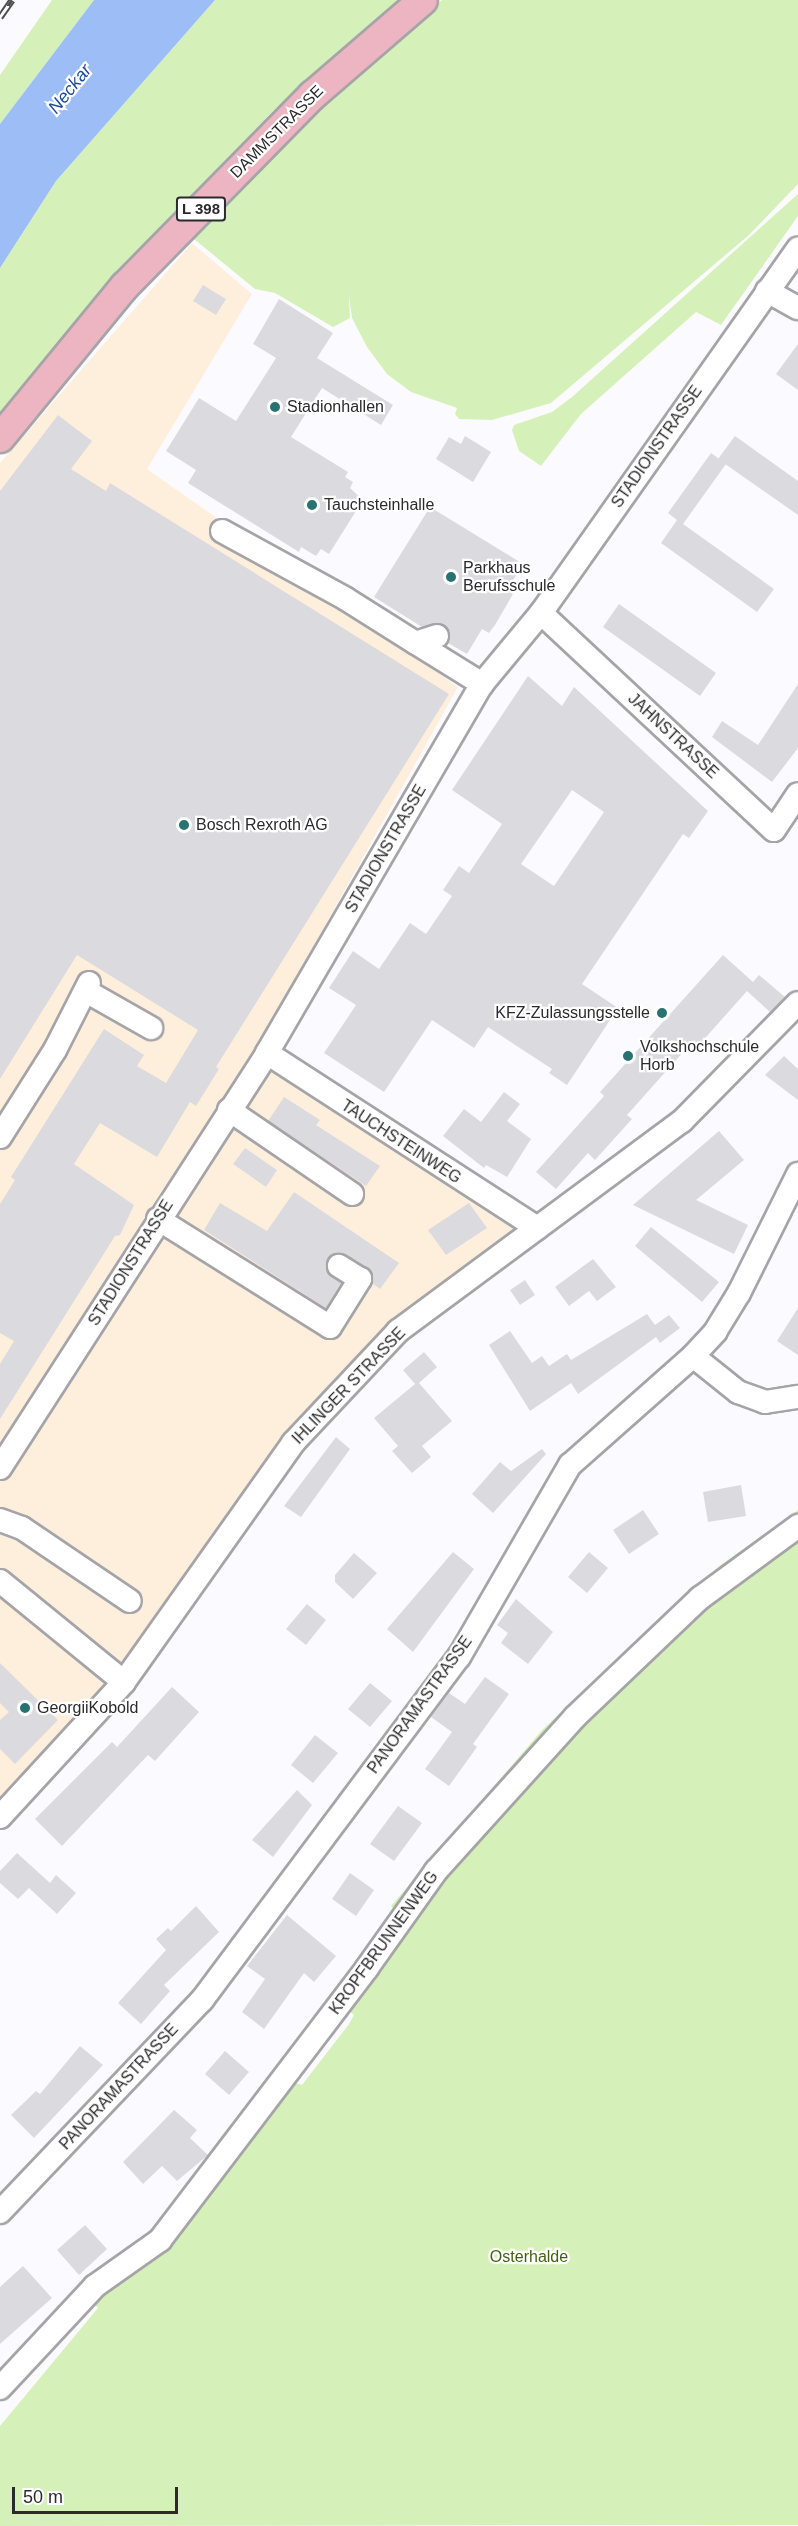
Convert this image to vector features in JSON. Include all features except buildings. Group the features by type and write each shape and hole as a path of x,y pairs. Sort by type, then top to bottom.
{"main road":[{"name":"DAMMSTRASSE","path":"0,438 133,278 313,95 423,0"}],"street":[{"name":"STADIONSTRASSE","path":"0,1468 158,1219 267,1053 482,684 541,613 798,249"},
{"path":"767,291 798,308"},
{"path":"222,531 346,599 427,640 482,684"},
{"name":"JAHNSTRASSE","path":"541,613 774,830 798,794"},
{"path":"0,1137 55,1050 88,987 151,1028"},
{"name":"IHLINGER STRASSE","path":"0,1817 124,1682 293,1443 398,1331 682,1121 798,1004"},
{"name":"TAUCHSTEINWEG","path":"267,1053 537,1228"},
{"path":"229,1110 352,1194"},
{"name":"PANORAMASTRASSE","path":"0,2212 202,2000 459,1657 570,1465 693,1356 739,1293 798,1174"},
{"path":"158,1219 330,1327 360,1279 339,1266"},
{"path":"693,1356 738,1392 765,1402 798,1397"},
{"path":"0,1520 22,1528 130,1601"},
{"name":"KROPFBRUNNENWEG","path":"0,2388 95,2286 160,2240 367,1968 436,1870 575,1717 700,1598 798,1527"},
{"path":"0,1581 124,1682"}],"shaded area":[{"path":"192,243 252,294 147,469 458,687 255,1051 518,1227 391,1322 284,1438 107,1686 0,1801 0,463"}],"green space":[{"path":"52,0 94,0 0,124 0,75"},
{"path":"215,0 402,0 273,111 123,266 0,420 0,268 56,181"},
{"path":"442,0 798,0 798,184 749,235 551,403 492,420 459,419 455,414 457,408 411,392 387,374 367,347 352,318 349,296 350,318 333,327 275,293 255,289 194,239 200,224 375,57"},
{"path":"798,194 798,216 721,325 696,312 581,414 541,466 519,451 512,430 514,425 552,412 572,397"},
{"name":"Osterhalde","path":"798,1510 798,2525 0,2526 0,2426 98,2308 87,2295 173,2210 289,2081 302,2085 349,2024 354,2015 346,2009 409,1924 391,1906 542,1730 718,1567"}],"water":[{"name":"Neckar","path":"94,0 215,0 56,181 0,268 0,124"}],"railway":[{"path":"0,17 12,0"}],"place":[{"name":"Stadionhallen","path":"275,407"},
{"name":"Tauchsteinhalle","path":"312,505"},
{"name":"Parkhaus Berufsschule","path":"451,577"},
{"name":"Bosch Rexroth AG","path":"184,825"},
{"name":"KFZ-Zulassungsstelle","path":"662,1013"},
{"name":"Volkshochschule Horb","path":"628,1056"},
{"name":"GeorgiiKobold","path":"25,1708"}]}
